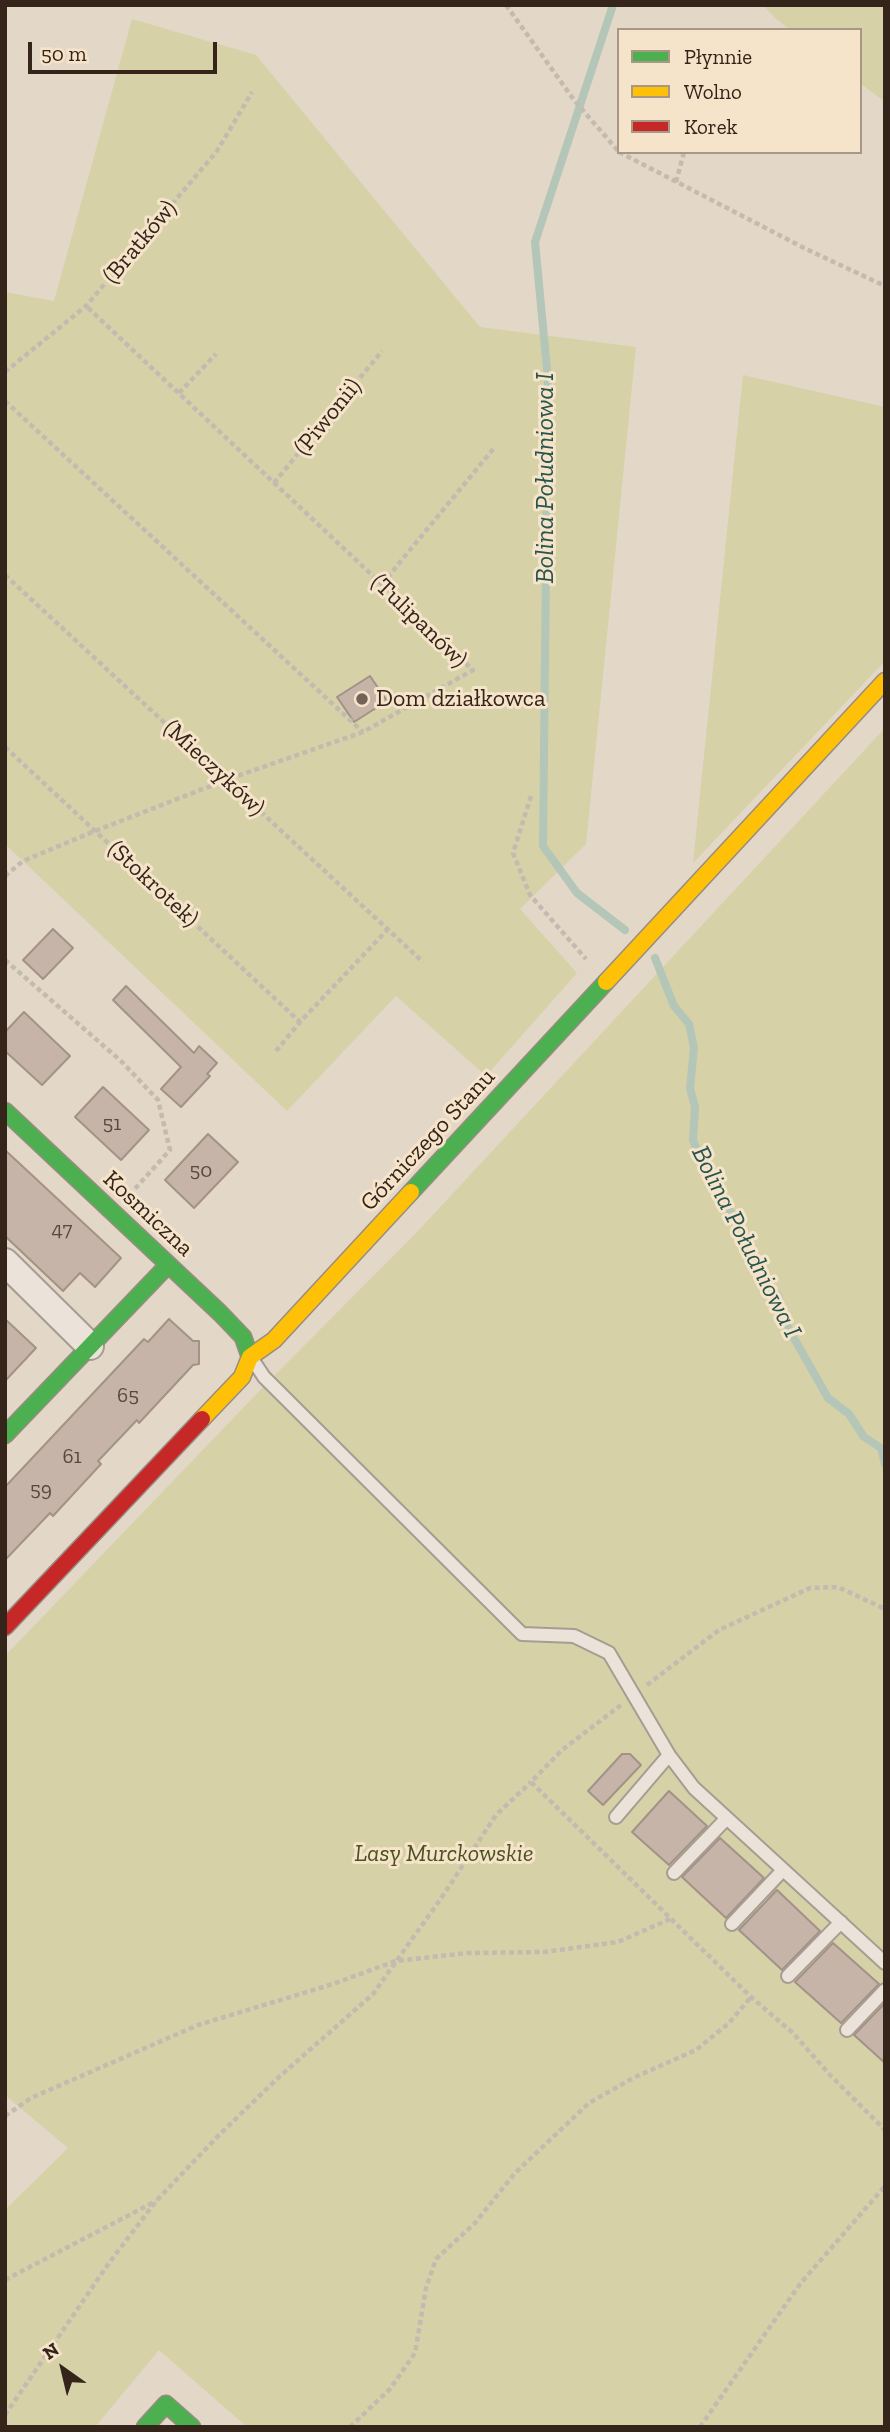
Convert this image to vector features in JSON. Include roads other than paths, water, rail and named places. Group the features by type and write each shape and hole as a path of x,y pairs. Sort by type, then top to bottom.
{"street":[{"name":"Górniczego Stanu","path":"5,1627 242,1377 250,1357 274,1340 885,681"},
{"name":"Kosmiczna","path":"5,1111 243,1336 250,1357"},
{"path":"5,1262 90,1346"},
{"path":"5,1435 168,1265"},
{"path":"145,2427 166,2404 192,2427"}],"lane":[{"path":"250,1357 264,1377 522,1634 574,1636 609,1653 669,1755 694,1788 885,1963"},
{"path":"616,1817 669,1755"},
{"path":"674,1873 727,1818"},
{"path":"732,1924 783,1870"},
{"path":"788,1976 841,1922"},
{"path":"847,2030 885,1990"}],"waterway":[{"name":"Bolina Południowa I","path":"613,5 535,242 548,380 543,846 577,893 625,930"},
{"name":"Bolina Południowa I","path":"655,958 674,1006 689,1024 694,1048 690,1088 695,1107 693,1140 704,1168 718,1188 766,1279 779,1297 782,1317 828,1398 849,1414 864,1437 881,1448 885,1464"}],"place":[{"name":"Dom działkowca","path":"362,699"}],"park label":[{"name":"Lasy Murckowskie","path":"444,1854"}]}
